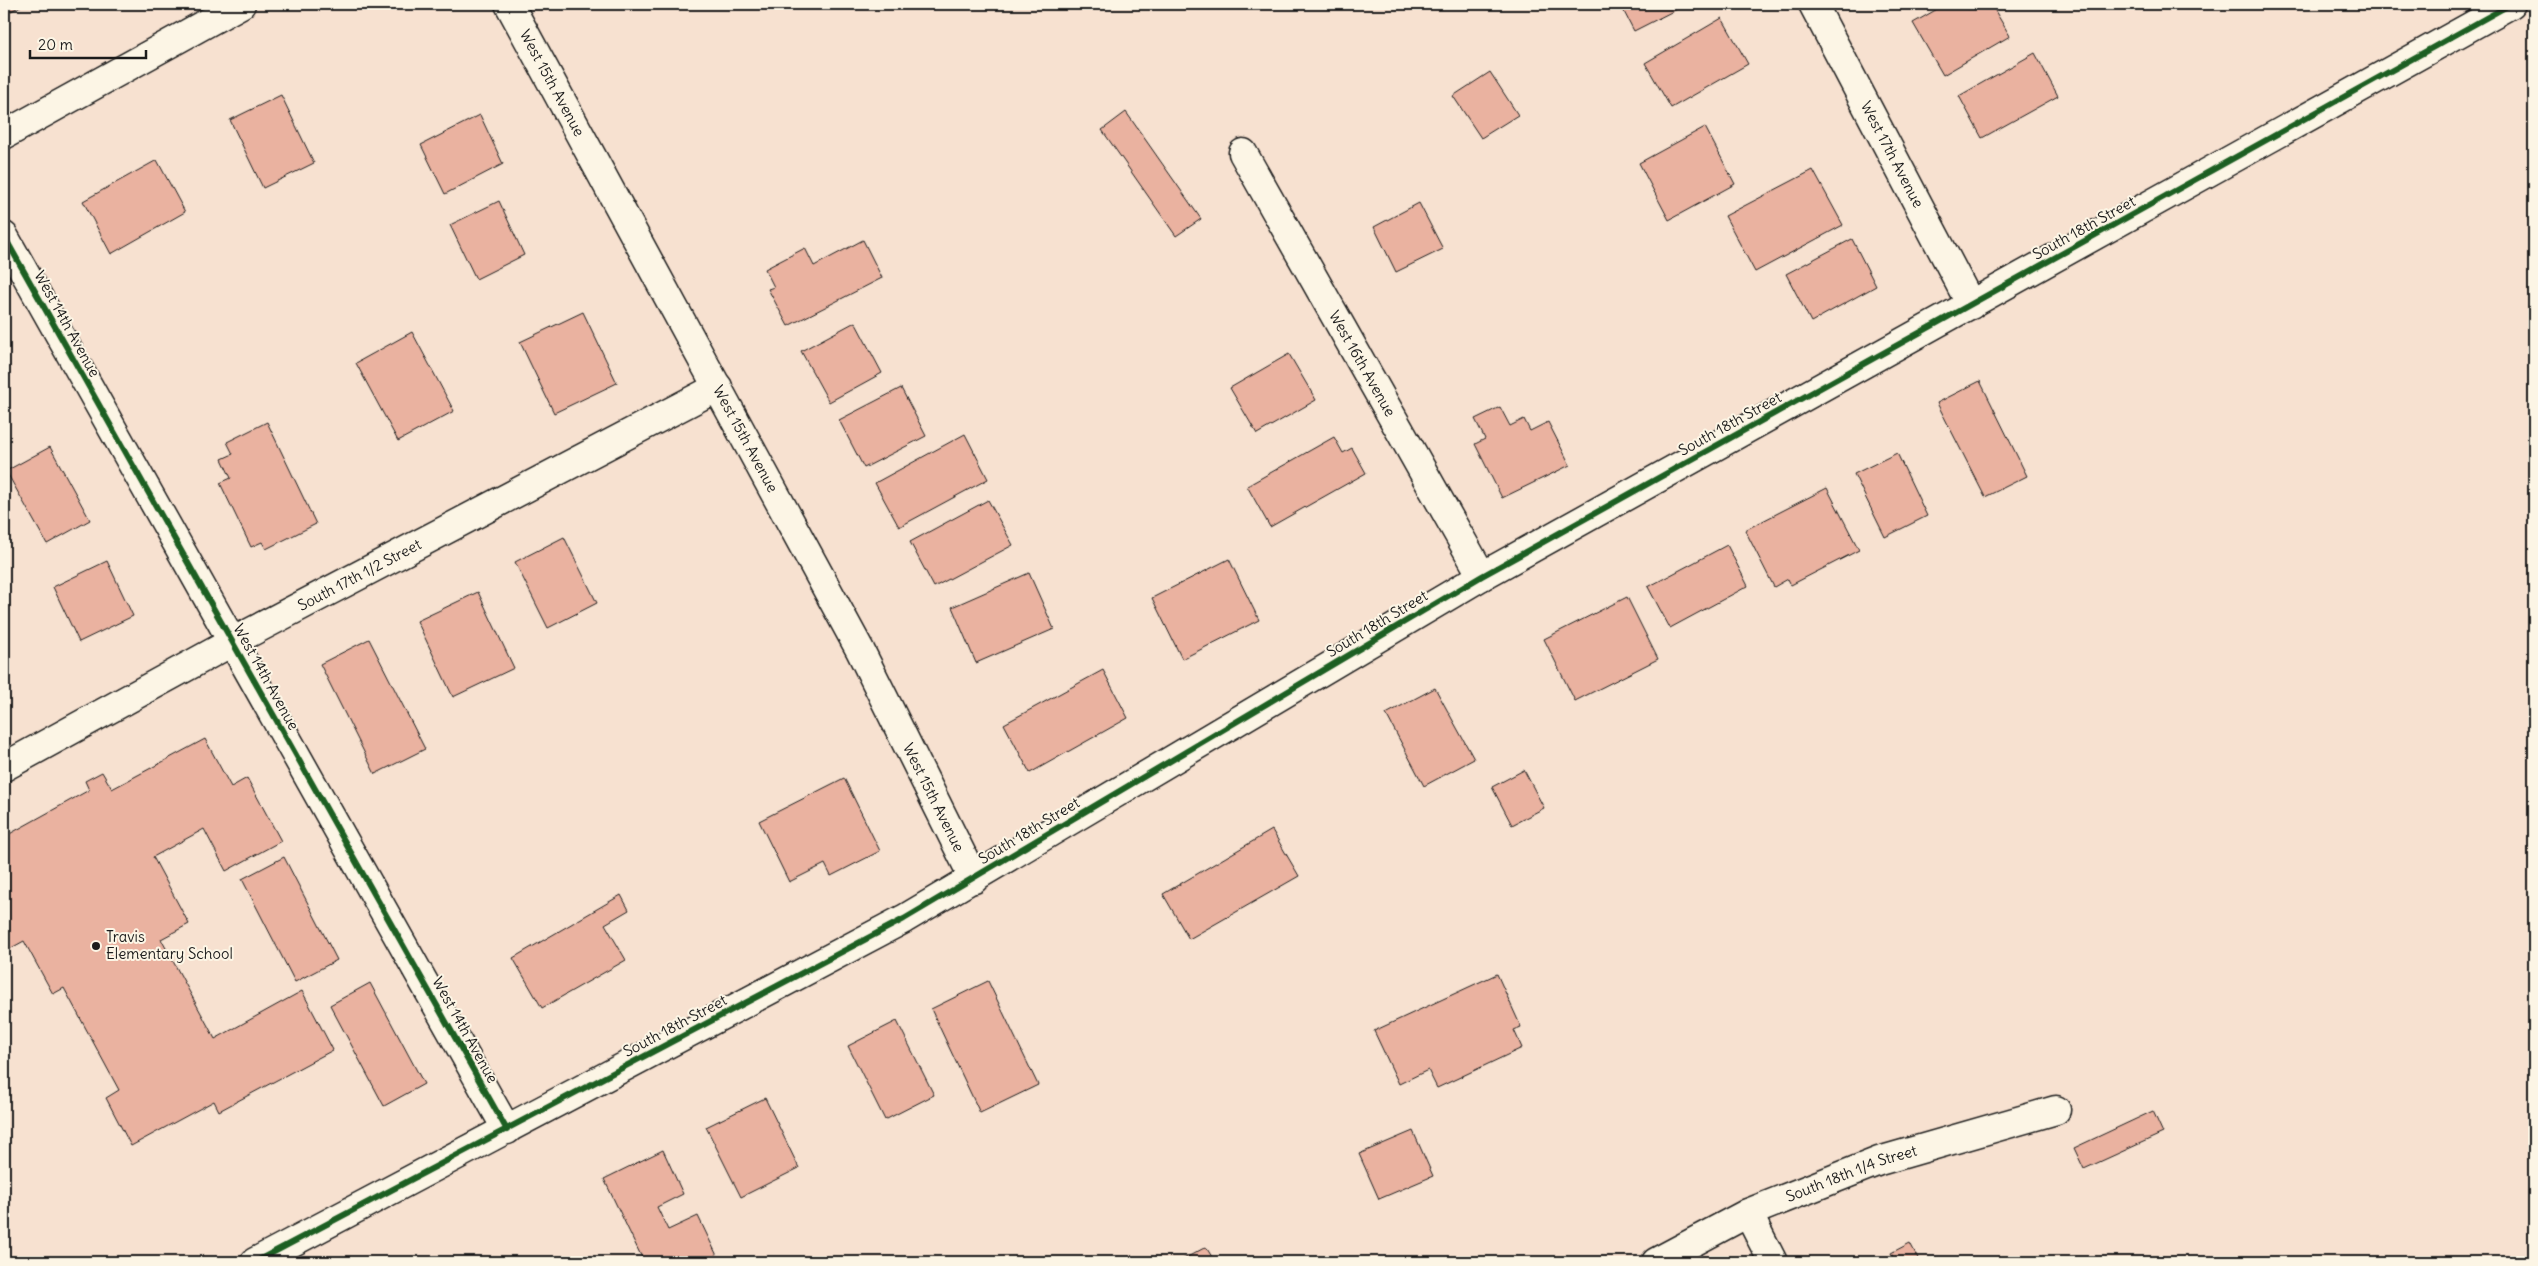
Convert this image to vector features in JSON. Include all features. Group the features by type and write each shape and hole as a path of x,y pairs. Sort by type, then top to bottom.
{"street":[{"path":"4,135 241,4"},
{"name":"West 15th Avenue","path":"509,4 860,650 974,879"},
{"name":"West 17th Avenue","path":"1813,4 1971,305"},
{"name":"South 18th Street","path":"254,1262 904,919 1482,576 1971,305 2470,14 2511,4"},
{"name":"West 16th Avenue","path":"1243,152 1482,576"},
{"name":"West 14th Avenue","path":"4,236 506,1130"},
{"name":"South 17th 1/2 Street","path":"4,767 232,642 718,387"},
{"name":"South 18th 1/4 Street","path":"1656,1262 1748,1213 1879,1161 2056,1110"},
{"path":"1748,1213 1773,1262"}],"building":[{"path":"4,4 24,4 4,15"},
{"path":"1620,4 1687,4 1634,31"},
{"path":"1946,4 1965,4 1968,9 1978,4 1991,4 2010,36 1943,75 1913,23"},
{"path":"1722,18 1748,64 1671,108 1645,63"},
{"path":"2035,53 2058,96 1982,138 1959,96"},
{"path":"1490,72 1518,115 1481,138 1453,96"},
{"path":"281,95 314,163 263,188 230,120"},
{"path":"1126,112 1201,219 1176,236 1102,130"},
{"path":"480,115 503,164 445,194 421,145"},
{"path":"1705,127 1735,184 1669,220 1639,163"},
{"path":"157,160 185,212 111,254 83,201"},
{"path":"1813,170 1843,225 1755,272 1725,216"},
{"path":"499,201 524,255 476,279 450,225"},
{"path":"1419,203 1443,249 1396,272 1374,227"},
{"path":"1852,239 1876,286 1811,322 1786,274"},
{"path":"863,240 882,278 788,326 768,289 774,287 765,269 805,248 814,266"},
{"path":"583,312 617,383 554,413 520,342"},
{"path":"855,322 882,373 829,402 801,351"},
{"path":"412,332 454,411 398,441 356,363"},
{"path":"1289,354 1316,400 1257,434 1230,388"},
{"path":"1980,381 2027,476 1985,497 1937,403"},
{"path":"901,388 926,436 864,468 839,420"},
{"path":"1500,407 1510,426 1524,419 1530,431 1548,422 1570,465 1502,498 1475,444 1485,439 1475,419"},
{"path":"267,422 316,524 266,549 262,542 251,547 220,483 231,478 222,459 233,454 227,442"},
{"path":"965,434 988,479 899,527 875,483"},
{"path":"1334,437 1343,453 1352,448 1366,473 1270,527 1247,486"},
{"path":"50,447 90,520 47,544 6,471"},
{"path":"1897,453 1927,516 1885,537 1854,474"},
{"path":"1827,488 1859,550 1791,585 1788,579 1774,587 1745,530"},
{"path":"988,500 1013,545 934,587 910,542"},
{"path":"564,537 597,603 548,628 515,562"},
{"path":"1727,545 1748,586 1670,628 1648,587"},
{"path":"1229,559 1259,620 1182,659 1152,598"},
{"path":"107,561 133,616 79,642 53,587"},
{"path":"1029,573 1054,629 976,663 952,607"},
{"path":"478,592 514,668 453,697 417,621"},
{"path":"1627,597 1658,659 1575,701 1544,639"},
{"path":"369,639 425,749 375,774 320,664"},
{"path":"1103,670 1128,718 1030,773 1004,724"},
{"path":"1435,688 1474,759 1424,786 1386,714"},
{"name":"Travis Elementary School","path":"205,739 231,787 247,778 281,841 226,871 204,829 153,857 189,924 161,939 215,1039 302,991 333,1050 219,1111 214,1101 131,1146 106,1098 119,1090 64,988 53,994 24,941 4,952 4,837 89,790 85,781 102,772 112,789"},
{"path":"1524,770 1544,808 1512,825 1492,787"},
{"path":"844,778 880,851 831,876 825,864 789,882 759,821"},
{"path":"1272,830 1299,876 1189,939 1163,894"},
{"path":"284,857 337,960 295,982 242,879"},
{"path":"621,895 629,910 605,924 626,960 542,1008 513,958"},
{"path":"1497,974 1521,1027 1514,1030 1522,1048 1437,1088 1428,1070 1399,1084 1374,1031"},
{"path":"988,981 1038,1085 980,1113 931,1009"},
{"path":"370,983 424,1084 384,1106 330,1005"},
{"path":"897,1021 934,1095 885,1120 848,1046"},
{"path":"765,1098 799,1168 741,1197 706,1127"},
{"path":"2153,1111 2163,1133 2084,1169 2074,1148"},
{"path":"1413,1131 1433,1176 1379,1199 1359,1154"},
{"path":"663,1150 683,1194 657,1207 668,1230 698,1216 720,1262 644,1262 604,1179"},
{"path":"1910,1243 1920,1262 1895,1262 1891,1253"},
{"path":"1206,1247 1215,1262 1178,1262"}],"cycle path":[{"path":"255,1262 904,919 1482,576 2511,4"},
{"path":"4,236 507,1130"}],"place":[{"name":"Travis Elementary School","path":"96,946"}]}
